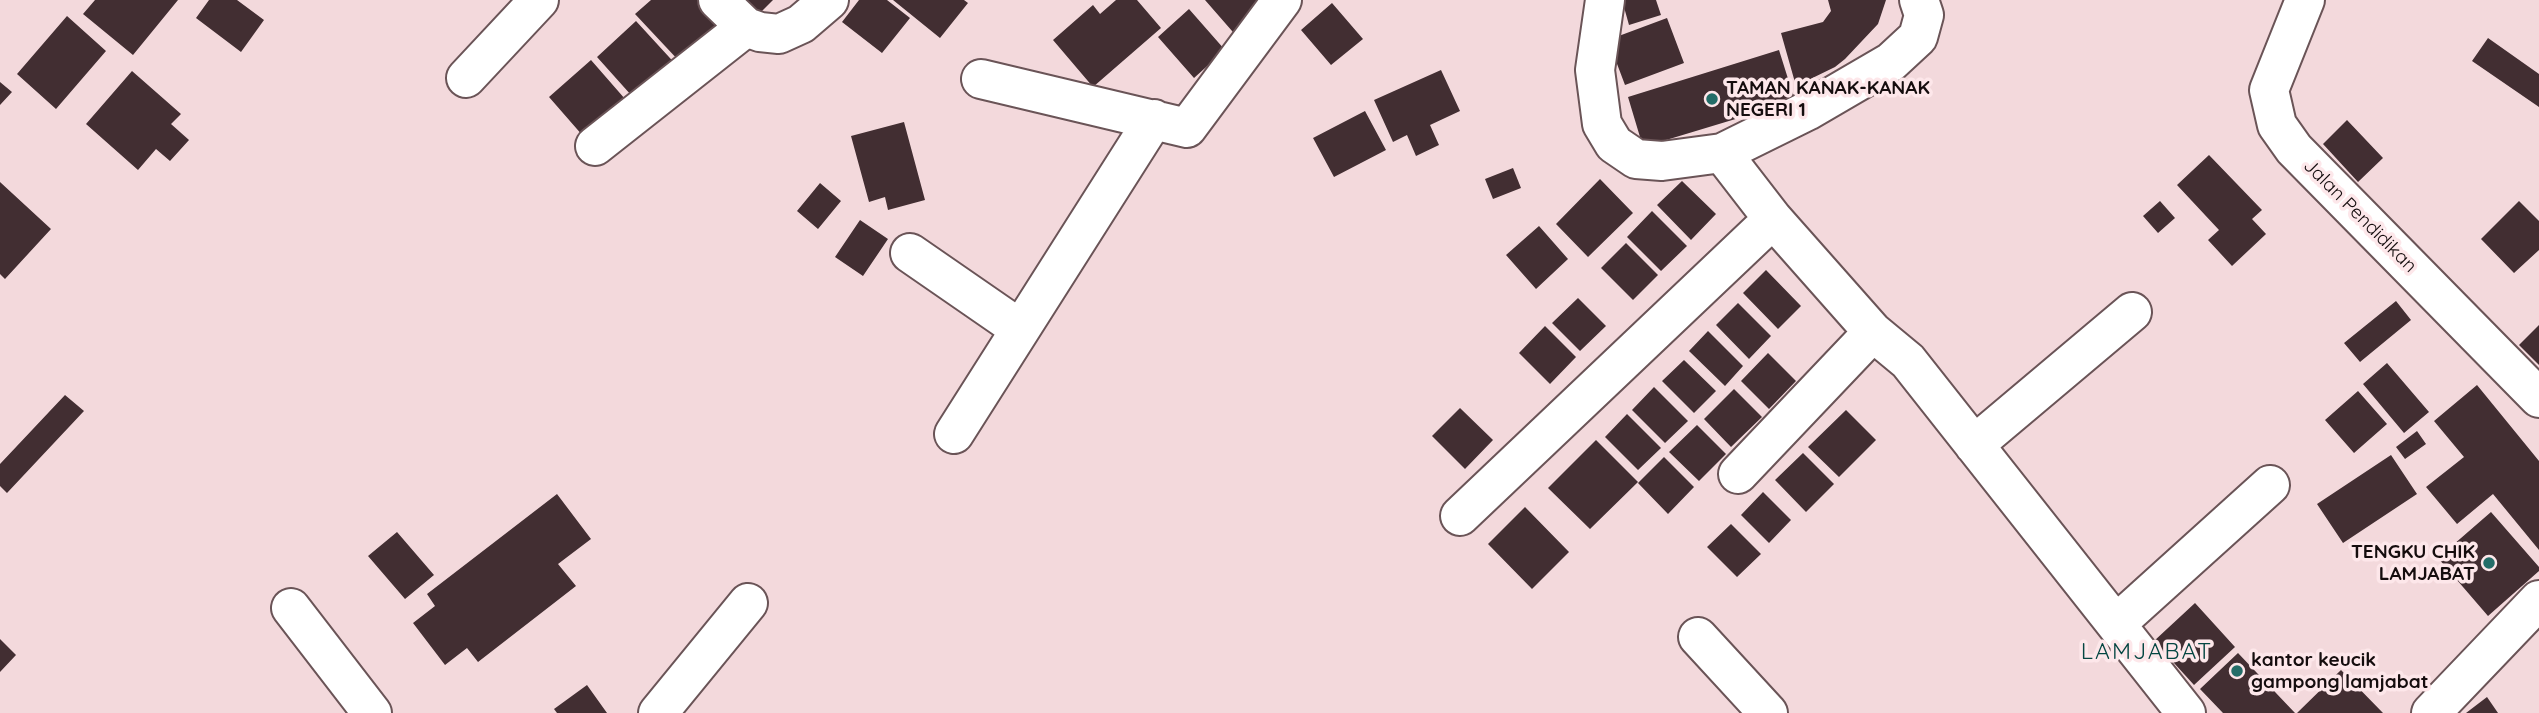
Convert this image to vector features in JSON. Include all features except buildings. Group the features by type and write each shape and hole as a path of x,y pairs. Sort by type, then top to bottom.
{"street":[{"path":"466,78 539,0"},
{"path":"718,0 746,27 779,34 801,24 829,0"},
{"path":"981,79 1187,128 1282,0"},
{"path":"1605,0 1595,69 1602,124 1614,144 1636,159 1662,161 1721,153 1807,111 1891,62 1918,37 1924,15 1919,0"},
{"name":"Jalan Pendidikan","path":"2305,0 2269,90 2277,125 2294,149 2539,398"},
{"path":"595,146 746,27"},
{"path":"954,434 1154,119"},
{"path":"1721,153 1773,219 1873,331 1908,361 2186,713"},
{"path":"1460,516 1773,219"},
{"path":"910,253 1020,329"},
{"path":"1974,444 2132,312"},
{"path":"1738,474 1873,331"},
{"path":"2116,624 2270,485"},
{"path":"2431,713 2539,600"},
{"path":"658,713 748,603"},
{"path":"291,608 372,713"},
{"path":"1698,637 1768,713"}],"place":[{"name":"TAMAN KANAK-KANAK NEGERI 1","path":"1712,99"},
{"name":"TENGKU CHIK LAMJABAT","path":"2489,563"},
{"name":"kantor keucik gampong lamjabat","path":"2237,671"}],"district":[{"name":"LAMJABAT","path":"2147,652"}]}
